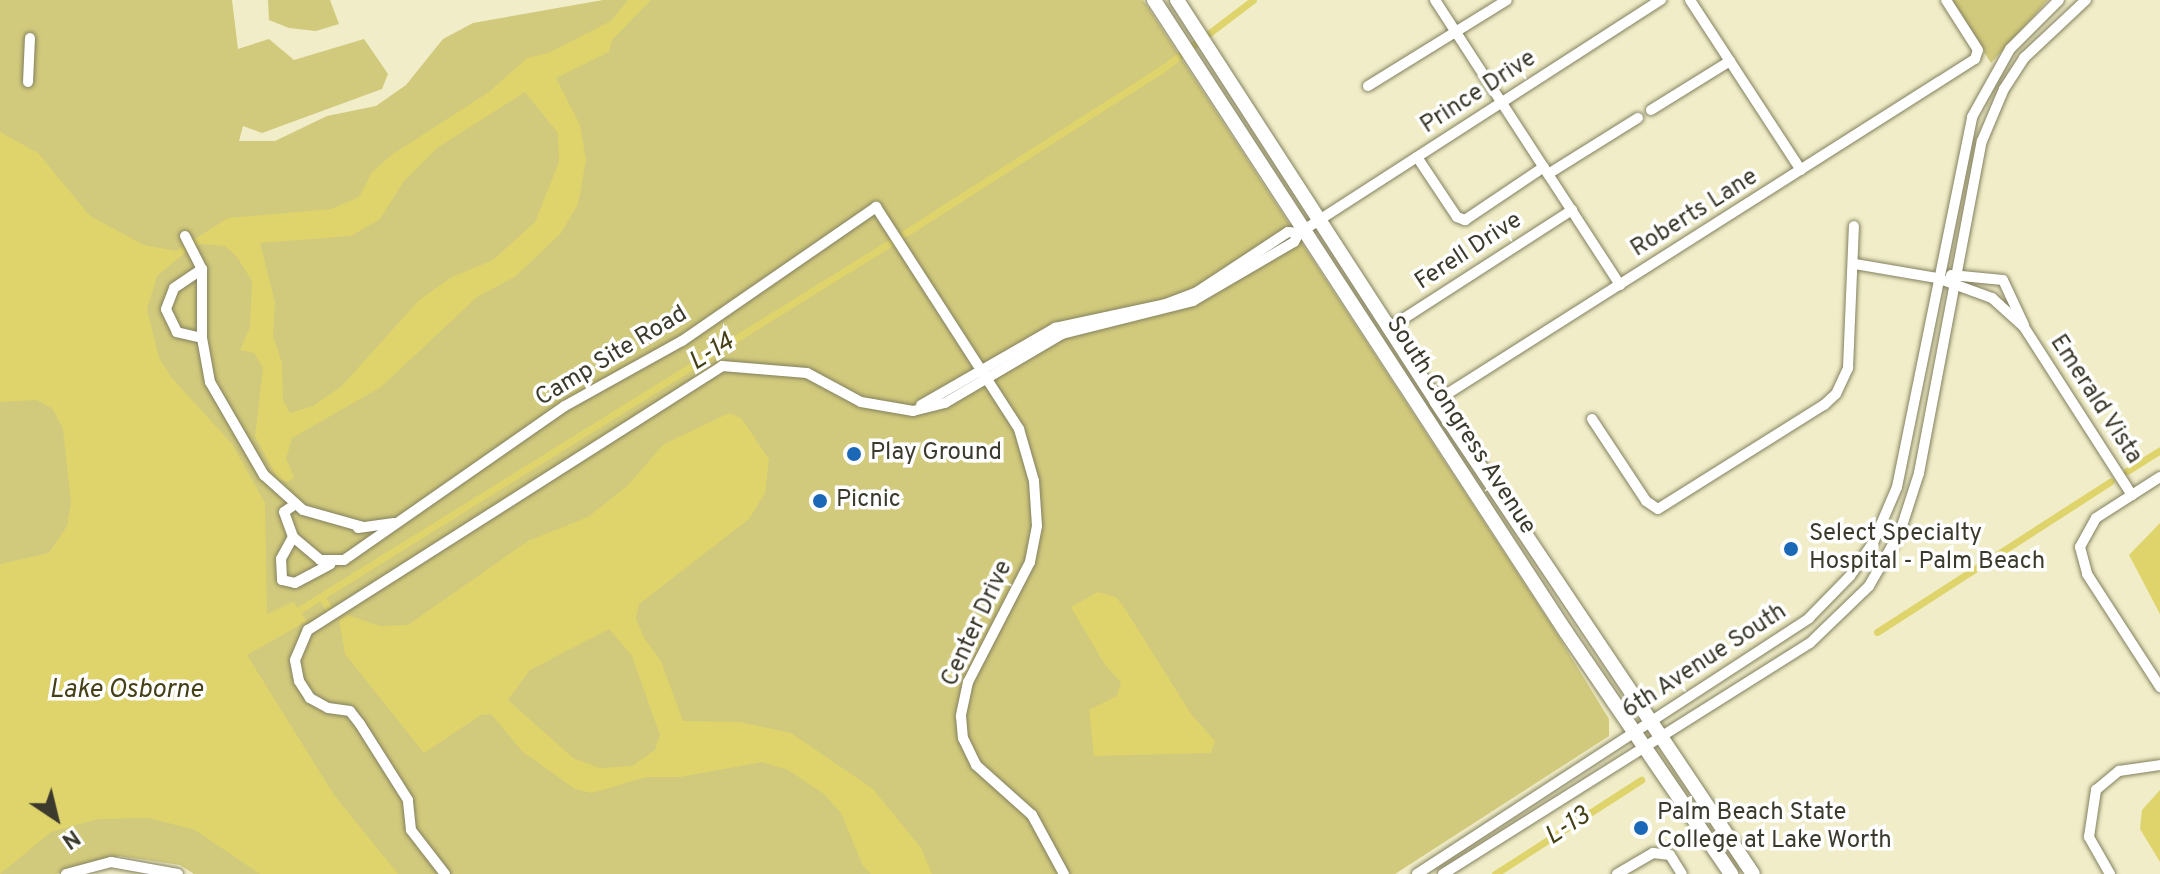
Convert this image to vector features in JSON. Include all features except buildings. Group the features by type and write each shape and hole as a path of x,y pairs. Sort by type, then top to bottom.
{"main road":[{"name":"South Congress Avenue","path":"1154,0 1308,227 1407,382 1451,425 1753,874"},
{"name":"South Congress Avenue","path":"1177,0 1214,56 1308,227 1389,328 1430,405 1634,732 1731,874"}],"street":[{"path":"1435,0 1620,285"},
{"path":"1368,86 1507,0"},
{"name":"Prince Drive","path":"445,874 411,830 408,800 360,724 350,711 310,698 299,681 295,660 308,630 722,366 807,373 861,402 913,411 945,403 986,373 1045,340 1197,292 1288,232 1308,227 1661,0"},
{"path":"1690,0 1801,170"},
{"name":"Roberts Lane","path":"1430,405 1975,59 1978,50 1946,0"},
{"name":"6th Avenue South","path":"1420,874 1809,618 1862,561 1897,487 1965,135 1990,78 2023,33 2059,0"},
{"name":"6th Avenue South","path":"1443,874 1810,643 1841,618 1885,561 1908,514 1919,473 1982,141 2004,89 2038,42 2086,0"},
{"path":"28,82 30,38"},
{"path":"1651,110 1730,61"},
{"path":"1417,157 1457,217 1465,220 1638,118"},
{"name":"Center Drive","path":"876,207 986,373 1019,429 1034,481 1037,526 1015,596 962,699 963,738 988,780 1032,815 1064,874"},
{"name":"Camp Site Road","path":"185,236 202,269 202,338 210,382 264,475 299,508 326,522 366,527 396,522 565,406 682,341 876,207"},
{"name":"Ferell Drive","path":"1389,328 1572,210"},
{"path":"1592,419 1651,507 1669,504 1836,394 1848,368 1846,325 1855,264 1854,226"},
{"path":"1855,264 1937,278"},
{"path":"202,269 174,288 166,309 177,332 202,338"},
{"name":"Emerald Vista","path":"1937,278 1956,274 2003,280 2024,327 2132,495"},
{"name":"Emerald Vista","path":"1937,278 1953,287 1985,293 2024,327"},
{"path":"264,475 284,512 293,537 330,564"},
{"name":"Emerald Vista","path":"2160,477 2088,527 2080,547 2082,561 2160,687"},
{"path":"284,512 299,508"},
{"path":"293,537 281,559 283,583 306,578 362,546 396,522"},
{"path":"362,546 371,536 366,527"},
{"path":"2110,874 2089,837 2096,790 2119,771 2160,765"},
{"path":"1617,874 1653,853 1670,855 1682,874"},
{"path":"66,874 127,862 178,874"}],"shaded area":[{"path":"0,0 232,0 238,49 269,39 294,60 364,39 388,74 382,89 262,133 243,126 239,141 275,141 327,116 376,106 406,85 443,39 473,23 603,0 1143,0 1552,626 1609,719 1609,736 1395,874 194,874 180,865 119,856 56,874 0,874"},
{"path":"268,0 330,0 339,24 316,31 289,28 269,20"},
{"path":"1951,0 2048,0 1991,63"}],"water":[{"name":"Lake Osborne","path":"628,0 651,0 612,40 609,52 556,78 580,125 586,160 578,204 561,233 516,276 477,297 381,387 292,438 286,459 294,477 288,482 278,479 255,436 263,368 254,353 240,350 250,327 252,281 237,257 225,246 201,244 186,252 157,276 147,309 159,358 171,377 232,444 265,503 267,614 293,602 307,621 247,655 334,795 398,874 260,874 195,830 149,818 98,819 51,832 0,874 0,564 49,553 67,526 71,503 63,429 53,409 37,400 0,402 0,132 38,153 90,216 144,245 176,251 228,218 331,209 359,197 372,172 393,154 489,92 527,58 548,53 611,21","holes":["525,92 558,133 559,162 535,222 493,260 452,277 419,300 342,386 313,406 290,413 283,400 282,363 273,336 275,302 260,243 351,236 380,219 404,181 437,148"]},
{"path":"729,413 741,418 769,459 765,493 749,519 639,604 636,619 644,638 661,661 683,721 740,722 791,733 873,789 921,848 932,874 871,874 863,866 841,813 824,794 788,770 762,762 680,777 647,777 592,793 575,789 523,752 491,714 481,715 424,753 345,654 339,620 348,615 380,626 408,625 528,541 588,517 627,486 664,444","holes":["609,629 632,656 660,735 655,750 632,766 600,768 573,758 508,700 530,670"]},
{"path":"2160,523 2160,614 2129,555"},
{"path":"1098,592 1116,597 1127,612 1191,714 1215,741 1211,753 1094,756 1089,710 1117,696 1121,682 1105,665 1071,607"},
{"path":"2160,790 2160,862 2140,829 2142,810"}],"waterway":[{"name":"L-14","path":"291,615 885,246 1162,69 1253,0"},
{"name":"L-13","path":"2127,471 2160,450"},
{"name":"L-13","path":"1877,632 2111,481"},
{"path":"321,597 329,609"},
{"name":"L-13","path":"1495,874 1641,780"}],"place":[{"name":"Play Ground","path":"854,454"},
{"name":"Picnic","path":"820,501"},
{"name":"Select Specialty Hospital - Palm Beach","path":"1791,549"},
{"name":"Palm Beach State College at Lake Worth","path":"1641,828"}]}
